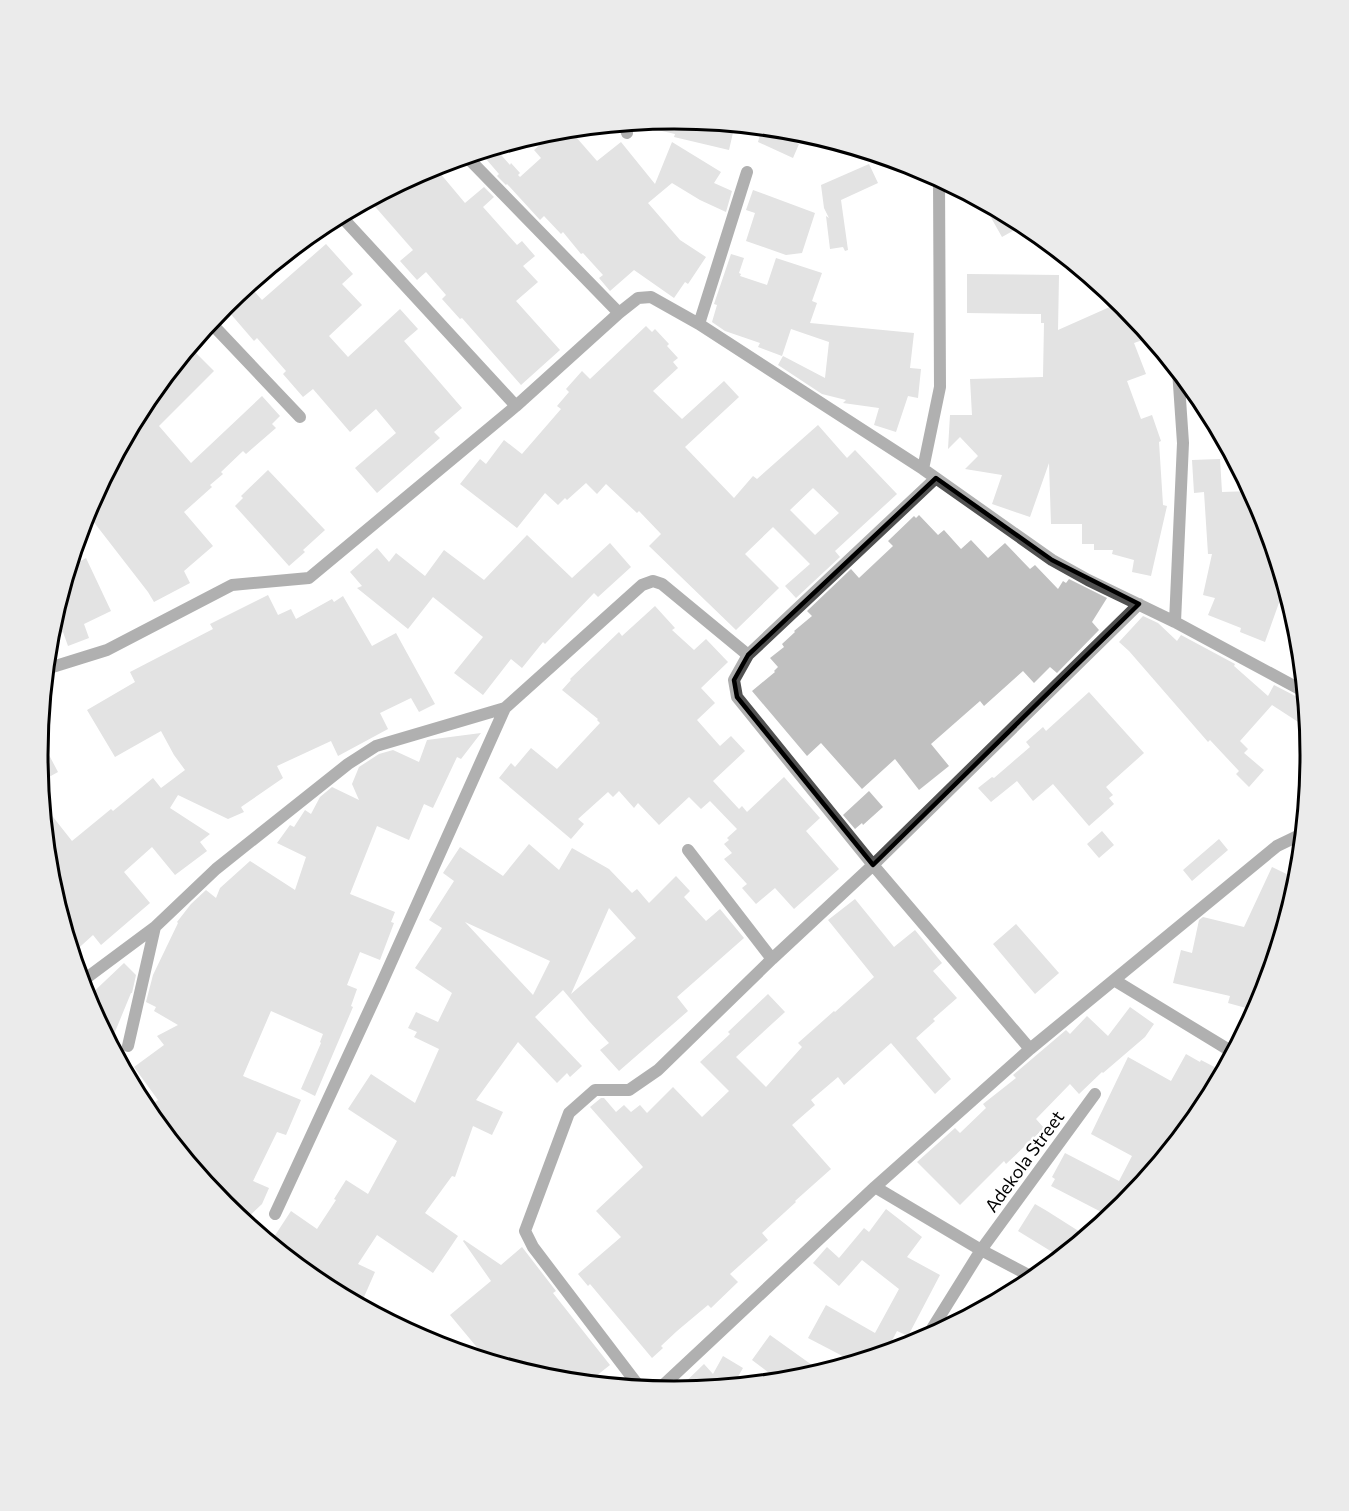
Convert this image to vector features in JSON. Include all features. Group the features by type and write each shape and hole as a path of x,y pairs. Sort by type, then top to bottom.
{"street":[{"path":"472,162 619,313"},
{"path":"699,324 747,172"},
{"path":"923,469 940,387 939,188"},
{"path":"347,222 516,406"},
{"path":"54,666 107,650 232,585 309,578 516,406 619,313 638,298 651,297 699,324 923,469 1052,560 1175,622 1297,688"},
{"path":"216,328 300,417"},
{"path":"1175,622 1183,443 1179,384"},
{"path":"936,478 748,655 734,680 737,697 873,865 1030,1049"},
{"path":"275,1214 505,708 642,585 653,581 662,584 748,655"},
{"path":"635,1381 533,1247 525,1231 569,1113 595,1090 629,1090 658,1070 873,865 1139,604"},
{"path":"89,976 154,927 216,869 348,764 376,746 505,708"},
{"path":"667,1382 875,1186 1030,1049 1236,878 1277,846 1296,837"},
{"path":"688,850 772,959"},
{"path":"128,1046 154,927"},
{"path":"1114,980 1228,1049"},
{"name":"Adekola Street","path":"934,1325 981,1250 1095,1094"},
{"path":"875,1186 981,1250 1026,1274"}],"highlighted area":[{"path":"936,478 1052,560 1139,604 873,865 737,697 734,680 748,655"}],"building":[{"path":"655,129 733,132 729,150 674,137 675,134"},
{"path":"760,135 795,141 799,144 793,158 758,142"},
{"path":"576,137 597,161 621,142 655,184 672,142 721,172 714,183 732,191 726,212 672,183 648,203 680,240 706,257 688,284 685,282 674,298 634,270 610,291 599,278 603,275 583,253 581,254 563,232 561,234 544,216 540,220 497,176 499,174 485,158 500,154 520,173 518,175 520,177 541,158 534,150 542,143"},
{"path":"869,164 878,183 841,200 848,250 845,251 843,247 830,249 826,216 829,218 824,208 821,185"},
{"path":"441,175 465,203 484,187 494,197 483,207 517,245 522,241 535,256 523,266 538,282 516,301 560,350 521,385 462,318 460,319 442,299 446,295 426,272 417,280 400,261 413,250 374,206"},
{"path":"753,190 815,213 802,253 786,255 746,241 755,213 746,210"},
{"path":"989,213 1015,230 1002,237"},
{"path":"326,244 353,274 342,284 362,305 329,336 348,357 400,309 418,329 404,341 462,408 434,432 440,438 377,493 355,468 396,433 376,409 350,432 313,389 303,397 283,374 286,371 257,338 254,341 230,313 254,291 262,300"},
{"path":"731,254 744,258 740,276 767,285 776,258 822,273 812,301 817,303 810,323 914,333 910,368 921,369 918,398 908,396 896,432 874,425 879,408 843,403 846,400 822,394 778,365 783,356 825,378 829,342 791,329 782,356 758,347 760,343 725,331 712,322 717,305 714,304"},
{"path":"967,274 1059,275 1058,330 1112,306 1144,340 1134,343 1146,374 1127,381 1141,419 1152,415 1161,441 1159,442 1163,505 1167,506 1151,576 1132,572 1134,560 1112,554 1113,550 1094,550 1094,544 1082,544 1082,524 1051,524 1049,463 1030,517 992,504 1002,475 965,469 978,456 960,437 948,449 950,415 972,415 970,379 1043,377 1044,323 1041,323 1041,314 967,313"},
{"path":"646,326 652,332 655,329 678,358 673,362 678,368 653,391 682,419 724,381 739,397 685,447 734,498 753,476 757,479 818,425 847,458 855,450 897,494 835,551 840,557 796,598 785,586 810,564 773,527 745,554 779,588 736,630 649,546 661,534 639,511 637,513 606,484 597,494 586,483 558,505 545,493 517,528 460,484 480,459 486,464 504,440 522,454 561,409 557,406 569,392 566,389 582,371 590,379","holes":["813,488 839,513 815,535 790,510"]},
{"path":"195,352 214,371 159,426 191,463 262,396 280,416 272,424 276,428 246,454 243,451 221,472 223,474 210,485 212,487 184,512 213,546 184,571 190,583 154,602 94,522 132,442 177,374"},
{"path":"1220,459 1222,492 1242,491 1253,516 1268,554 1281,597 1265,642 1240,632 1241,628 1208,615 1215,598 1203,595 1212,554 1208,554 1204,492 1194,493 1192,460"},
{"path":"268,470 325,530 289,566 235,506 243,498 241,496"},
{"path":"919,515 938,535 944,530 961,549 971,540 988,558 1005,543 1030,569 1035,565 1058,589 1063,581 1066,583 1069,579 1107,598 1092,622 1099,630 1057,673 1050,667 1034,683 1023,671 984,706 980,701 931,744 949,766 919,790 895,759 862,789 821,743 807,756 752,691 775,672 778,667 770,658 784,647 782,644 794,631 812,616 807,611 851,569 859,578 893,546 888,541 914,516 916,518"},
{"path":"527,535 572,578 610,543 631,567 598,597 594,593 545,644 543,642 522,668 511,659 483,695 454,673 483,637 433,597 408,629 357,588 362,586 350,572 377,548 389,562 396,553 425,576 444,550 484,580"},
{"path":"86,558 111,611 84,624 89,638 68,646 63,632 60,634 78,562"},
{"path":"268,595 278,615 291,609 296,619 332,599 334,602 343,596 372,646 396,633 435,704 419,712 411,698 380,713 388,729 338,756 331,741 277,766 283,778 241,807 244,812 228,819 178,795 170,808 210,834 200,842 207,851 175,875 152,847 124,872 150,903 101,945 93,935 78,948 60,878 51,814 72,841 153,778 161,788 185,770 161,731 115,757 87,710 135,682 130,672 213,629 210,624"},
{"path":"655,606 675,628 672,630 694,650 706,639 728,662 701,688 715,703 697,720 720,746 731,736 745,751 713,781 739,809 742,806 747,812 784,777 820,818 806,831 839,869 794,909 775,888 756,904 742,888 747,884 724,859 732,853 724,844 737,829 710,801 701,809 689,797 659,825 638,803 634,808 619,791 613,797 608,792 578,819 584,824 571,839 499,778 511,763 515,767 531,748 557,769 600,723 562,690 570,679 619,632 622,636"},
{"path":"1143,616 1158,623 1177,641 1181,635 1235,664 1234,666 1268,696 1274,685 1298,698 1300,723 1272,705 1240,741 1248,749 1244,753 1264,770 1249,787 1236,774 1239,771 1210,740 1208,742 1119,642"},
{"path":"1089,692 1144,753 1106,787 1113,795 1109,798 1114,804 1089,826 1053,784 1033,801 1017,781 991,802 978,788 992,777 994,778 1030,747 1026,742 1043,727 1046,731"},
{"path":"481,733 461,759 457,757 433,808 424,804 409,840 377,826 350,894 395,912 391,922 394,923 380,960 360,952 347,985 357,989 351,1006 353,1007 315,1096 301,1089 323,1034 271,1011 243,1076 301,1100 286,1135 277,1132 253,1181 269,1188 262,1204 249,1216 203,1169 177,1137 154,1103 158,1100 134,1067 164,1045 157,1036 178,1025 154,1011 156,1007 146,1002 153,975 177,922 206,890 216,898 220,888 250,861 295,890 306,857 277,843 290,825 294,827 305,810 311,814 320,797 332,787 359,800 352,784 359,767 379,754 393,750 419,762 427,740"},
{"path":"48,753 58,772 49,777"},
{"path":"869,791 883,807 855,829 843,815"},
{"path":"1102,831 1114,845 1099,858 1087,844"},
{"path":"1219,839 1228,850 1192,881 1183,870"},
{"path":"529,844 559,870 572,848 609,869 632,893 637,889 649,903 676,876 690,891 684,897 706,921 720,909 744,938 677,997 688,1011 619,1071 600,1050 609,1043 563,990 535,1017 582,1066 570,1077 567,1073 557,1083 518,1042 476,1100 503,1112 492,1135 473,1126 455,1177 452,1176 425,1213 458,1236 433,1273 377,1235 358,1264 375,1272 363,1299 326,1276 274,1237 291,1211 317,1229 346,1180 368,1194 397,1141 348,1109 371,1074 415,1103 439,1049 414,1037 417,1032 408,1028 416,1012 438,1022 452,993 415,968 442,928 429,920 454,881 443,873 460,847 503,876","holes":["609,908 636,938 571,994","465,922 550,961 533,995"]},
{"path":"1272,867 1289,875 1280,918 1269,945 1272,946 1268,957 1247,1008 1228,1003 1230,996 1173,983 1181,950 1192,953 1199,920 1203,917 1244,927"},
{"path":"855,899 894,947 915,930 942,963 933,971 957,998 916,1038 951,1079 935,1094 891,1043 844,1085 838,1077 811,1100 815,1105 792,1125 831,1169 762,1233 768,1240 730,1274 738,1282 711,1308 708,1305 677,1331 652,1358 590,1284 588,1286 578,1274 621,1237 596,1211 643,1167 590,1107 604,1098 616,1112 624,1105 631,1112 640,1105 647,1113 673,1087 702,1117 729,1091 700,1062 768,994 785,1012 736,1057 766,1087 802,1047 798,1043 874,977 828,920"},
{"path":"1016,924 1059,973 1035,994 993,944"},
{"path":"124,963 136,975 132,993 114,1035 96,995 94,991"},
{"path":"1130,1007 1154,1024 1145,1037 1079,1094 1070,1084 1036,1119 1044,1128 1006,1164 1004,1161 960,1205 917,1162 955,1128 960,1133 986,1108 983,1104 1016,1078 1013,1075 1066,1030 1070,1034 1087,1016 1108,1036"},
{"path":"1186,1054 1217,1068 1172,1137 1146,1169 1103,1213 1051,1186 1055,1179 1052,1177 1065,1153 1119,1181 1132,1156 1091,1134 1128,1057 1171,1081"},
{"path":"1035,1204 1081,1233 1055,1254 1018,1231"},
{"path":"886,1209 922,1237 907,1257 940,1275 908,1336 897,1331 891,1343 847,1358 808,1338 826,1305 875,1333 899,1289 862,1260 839,1286 813,1263 827,1247 839,1258 864,1228 869,1232"},
{"path":"463,1241 501,1265 522,1247 556,1291 553,1293 610,1365 593,1377 512,1361 480,1351 450,1315 491,1281"},
{"path":"770,1335 814,1366 771,1374 752,1360"},
{"path":"723,1356 743,1368 737,1379 686,1382 704,1364 713,1374"}]}
